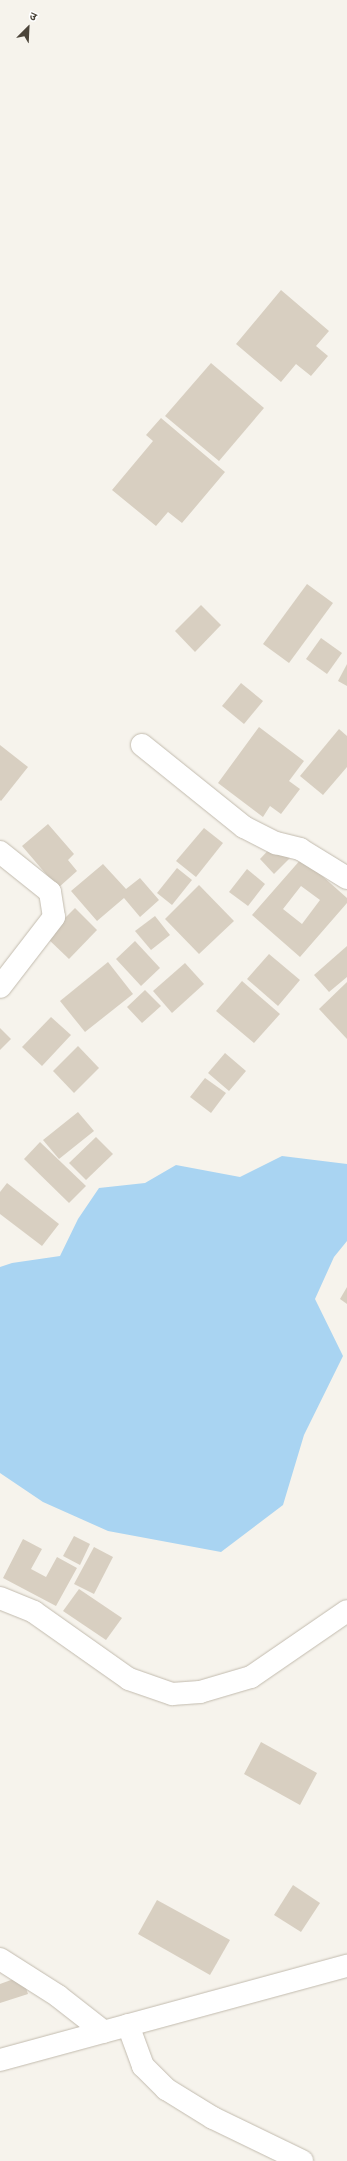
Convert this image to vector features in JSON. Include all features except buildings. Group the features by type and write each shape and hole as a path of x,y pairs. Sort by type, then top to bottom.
{"street":[{"path":"142,745 244,827 276,843 300,850 347,878"},
{"path":"0,852 50,892 54,917 0,988"},
{"path":"0,1598 34,1612 129,1679 172,1694 200,1692 251,1677 347,1611"},
{"path":"0,1959 58,1996 104,2032"},
{"path":"0,2060 104,2032 130,2032 347,1966"},
{"path":"130,2032 143,2066 166,2089 213,2118 302,2161"}],"water":[{"path":"282,1156 347,1164 347,1241 334,1257 315,1299 343,1356 304,1435 283,1505 221,1552 108,1531 43,1502 0,1473 0,1267 12,1263 60,1256 78,1219 99,1188 145,1183 176,1165 240,1177"}]}
